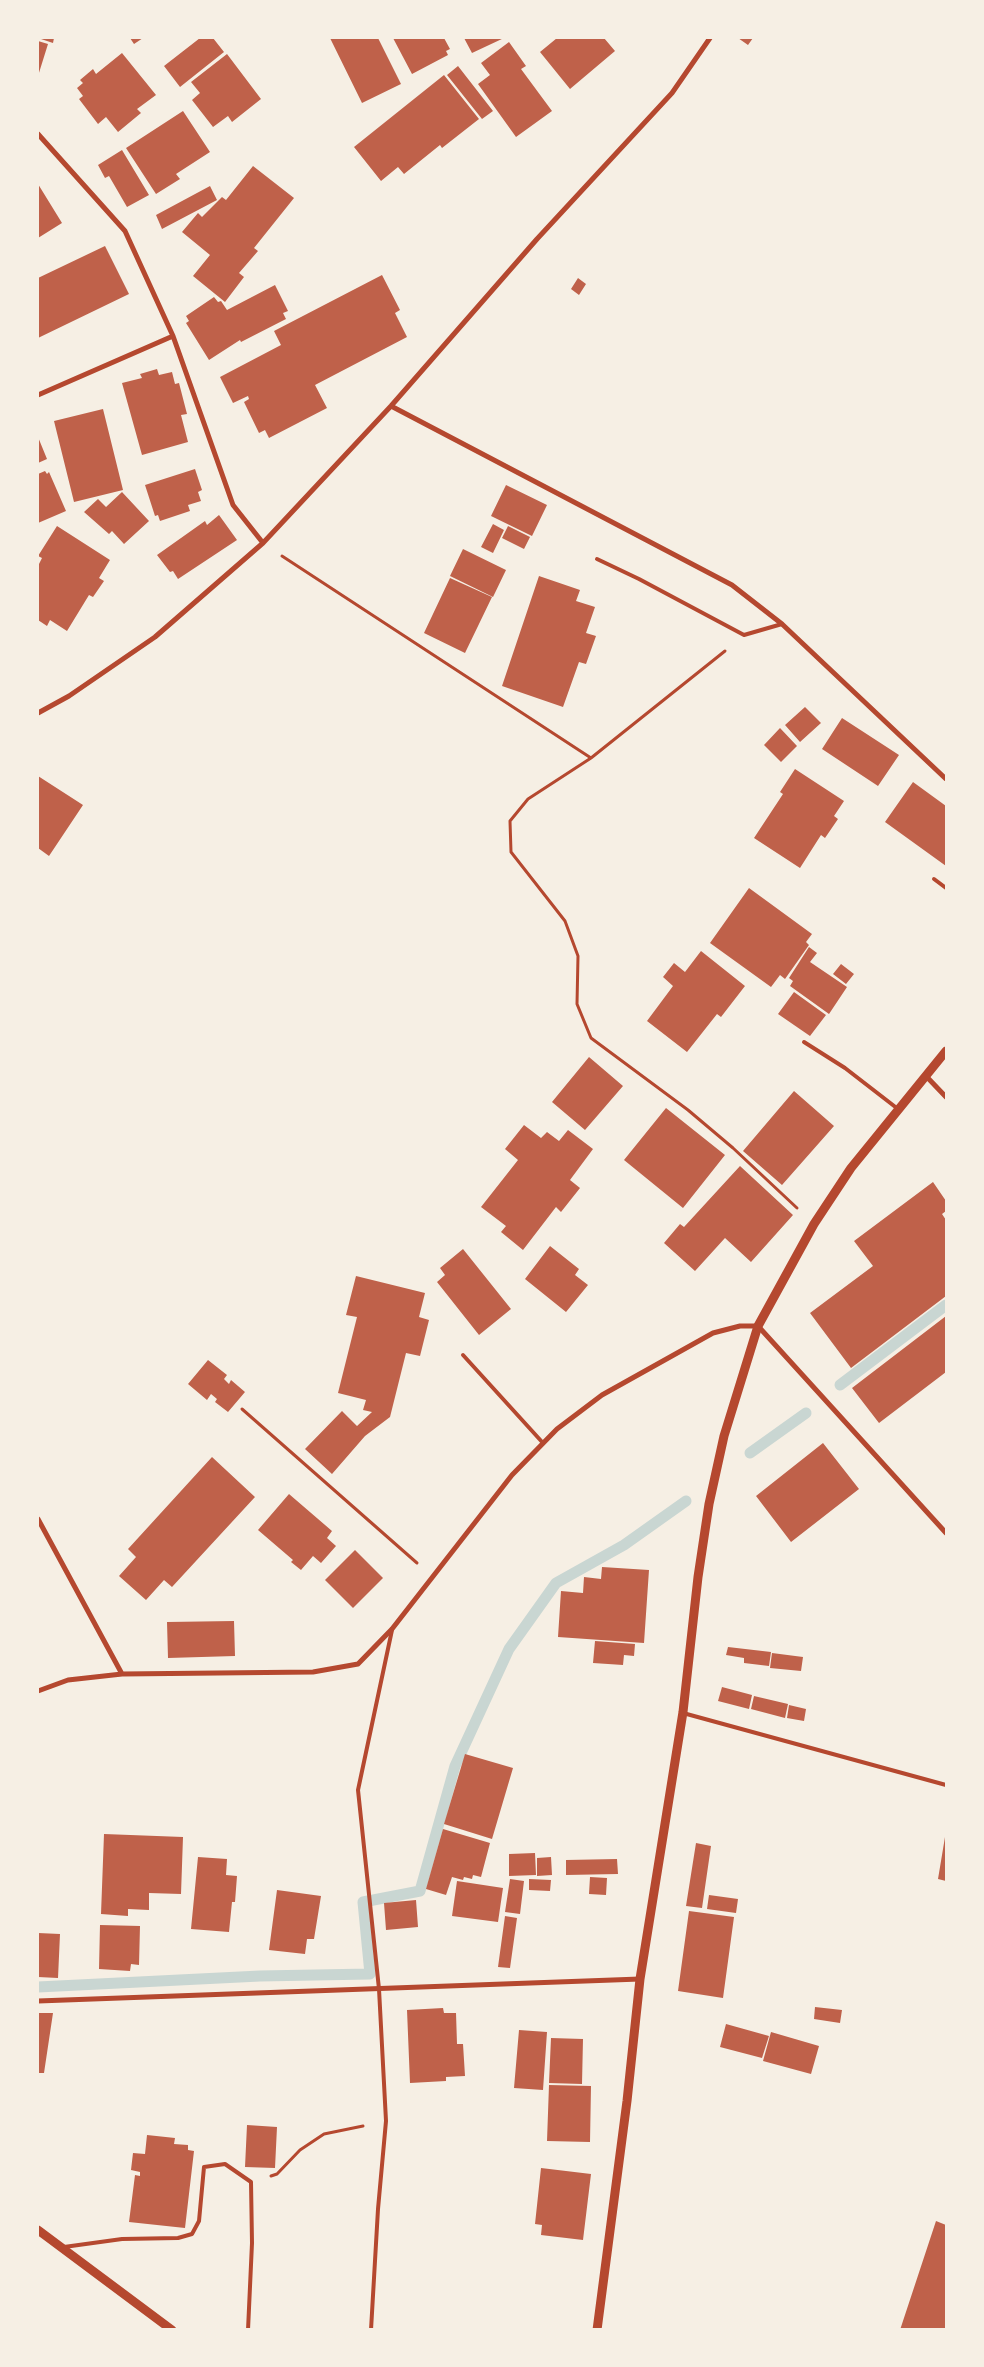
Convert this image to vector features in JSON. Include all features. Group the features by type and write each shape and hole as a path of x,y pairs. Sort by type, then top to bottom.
{"street":[{"path":"38,713 69,696 155,637 263,543 391,406 537,239 672,93 710,38"},
{"path":"38,134 125,231 173,336 233,506 263,543"},
{"path":"38,395 173,336"},
{"path":"391,406 732,585 782,624 946,779"},
{"path":"597,2330 627,2101 640,1979 683,1712 698,1577 724,1436 758,1326 814,1224 851,1168 946,1051"},
{"path":"925,1075 946,1097"},
{"path":"38,1690 68,1680 122,1674 313,1672 358,1664 392,1629 512,1475 557,1429 602,1395 713,1333 740,1326 758,1326 946,1533"},
{"path":"38,1519 122,1674"},
{"path":"38,2001 640,1979"},
{"path":"38,2230 172,2330"}],"lane":[{"path":"597,559 639,578 744,635 782,624"},
{"path":"934,879 946,888"},
{"path":"804,1042 845,1068 898,1109"},
{"path":"462,1355 543,1443"},
{"path":"372,2330 378,2209 386,2121 378,1989 358,1790 392,1629"},
{"path":"683,1712 946,1785"},
{"path":"60,2248 122,2239 178,2238 192,2234 199,2221 204,2167 225,2164 251,2182 253,2200 248,2330"}],"path":[{"path":"263,543 591,758"},
{"path":"744,635 591,758 528,799 510,821 511,852 565,921 578,956 577,1004 591,1038 688,1110 733,1148 814,1224"},
{"path":"242,1409 432,1576"},
{"path":"251,2182 277,2174 300,2150 324,2134 386,2121"}],"building":[{"path":"38,38 54,38 53,43"},
{"path":"130,38 143,38 134,44"},
{"path":"200,38 213,38 224,52 180,87 164,66"},
{"path":"330,38 378,38 401,84 362,103"},
{"path":"393,38 444,38 450,49 446,51 448,55 412,74"},
{"path":"464,38 504,38 472,53"},
{"path":"557,38 604,38 615,51 570,89 540,52"},
{"path":"738,38 753,38 748,45"},
{"path":"38,41 48,44 38,76"},
{"path":"509,42 526,66 521,69 552,111 516,137 478,84 490,75 481,63"},
{"path":"122,53 156,95 137,109 141,113 118,132 106,117 98,124 79,99 83,96 77,88 83,83 80,80 93,69 96,74"},
{"path":"227,54 261,99 232,122 228,116 213,127 192,100 200,93 191,82"},
{"path":"458,66 493,111 482,119 447,75"},
{"path":"444,75 479,119 442,148 440,145 404,174 398,167 381,181 354,147"},
{"path":"183,111 210,152 176,174 180,179 156,194 126,148"},
{"path":"122,150 149,195 127,207 109,176 105,178 98,165"},
{"path":"253,166 294,198 254,248 258,251 239,273 244,277 225,302 193,276 210,255 182,232 198,213 202,217 222,197 226,200"},
{"path":"38,184 62,223 38,238"},
{"path":"210,186 217,200 162,229 156,215"},
{"path":"105,246 129,294 38,338 38,278"},
{"path":"382,275 400,310 395,313 407,337 315,385 327,408 269,438 265,430 259,433 244,402 249,399 248,396 233,403 220,377 281,345 274,331"},
{"path":"578,278 586,284 579,295 571,289"},
{"path":"275,285 288,311 283,313 286,319 241,342 240,340 209,360 186,323 189,321 186,316 214,297 218,302 221,301 227,310"},
{"path":"157,369 159,375 172,372 175,384 179,383 187,414 181,415 188,442 142,455 122,383 142,378 140,374"},
{"path":"103,409 123,490 74,502 54,421"},
{"path":"38,437 47,459 38,463"},
{"path":"195,469 202,490 198,492 201,501 188,505 190,511 160,521 158,515 155,516 145,485"},
{"path":"45,471 47,474 49,472 66,511 38,523 38,474"},
{"path":"506,485 547,505 532,536 491,516"},
{"path":"122,492 149,521 124,544 112,531 109,534 84,512 98,499 106,507"},
{"path":"219,515 237,540 178,579 173,571 170,572 157,555 205,521 207,525"},
{"path":"493,524 504,530 493,553 481,547"},
{"path":"57,526 110,560 99,578 104,581 93,597 89,595 67,631 50,620 47,626 38,620 38,566 42,558 38,556"},
{"path":"508,526 530,537 524,549 502,538"},
{"path":"463,549 506,570 493,597 450,576"},
{"path":"539,576 580,590 576,601 595,607 586,633 596,636 586,664 579,662 563,707 502,686"},
{"path":"450,578 492,597 465,653 424,633"},
{"path":"805,707 821,723 800,742 785,725"},
{"path":"842,718 899,755 878,786 822,749"},
{"path":"780,728 797,746 781,762 764,745"},
{"path":"795,769 844,801 834,816 838,819 825,838 821,835 800,868 754,838 783,794 780,792"},
{"path":"38,776 83,805 49,856 38,848"},
{"path":"913,782 946,806 946,866 885,822"},
{"path":"749,888 812,934 806,942 809,945 785,979 780,975 771,987 710,943"},
{"path":"809,947 817,953 810,962 847,987 829,1014 790,986 793,981 789,978"},
{"path":"701,951 745,986 721,1017 717,1014 687,1052 647,1021 673,986 663,977 674,963 685,972"},
{"path":"841,964 854,974 846,984 833,974"},
{"path":"794,992 826,1015 810,1036 778,1014"},
{"path":"589,1057 623,1086 585,1130 552,1102"},
{"path":"794,1091 834,1126 782,1185 743,1151"},
{"path":"666,1108 725,1155 683,1208 624,1160"},
{"path":"524,1125 541,1138 547,1132 559,1141 568,1130 593,1149 570,1180 580,1188 561,1212 556,1207 523,1250 501,1232 506,1226 481,1207 518,1160 505,1149"},
{"path":"740,1166 793,1215 751,1262 725,1238 695,1271 664,1243 680,1224 684,1227"},
{"path":"933,1182 946,1201 946,1211 942,1214 946,1220 946,1296 851,1368 810,1313 873,1266 854,1241"},
{"path":"550,1246 579,1269 575,1275 588,1285 566,1312 525,1279"},
{"path":"463,1249 511,1309 479,1335 437,1282 445,1275 440,1268"},
{"path":"356,1276 425,1293 419,1317 429,1320 420,1356 406,1353 390,1417 365,1436 332,1474 305,1449 342,1411 357,1426 372,1412 363,1410 366,1400 338,1393 357,1317 346,1315"},
{"path":"946,1316 946,1372 879,1423 852,1388"},
{"path":"208,1360 227,1375 224,1379 229,1384 231,1380 245,1392 228,1412 215,1402 217,1399 211,1394 207,1400 188,1384"},
{"path":"823,1443 859,1489 791,1542 756,1496"},
{"path":"212,1457 255,1497 172,1587 164,1580 146,1600 119,1576 136,1557 128,1549"},
{"path":"289,1494 332,1531 327,1538 336,1546 321,1563 313,1556 301,1570 291,1562 293,1560 258,1530"},
{"path":"355,1550 383,1578 353,1608 325,1580"},
{"path":"602,1567 649,1570 644,1643 558,1637 561,1591 583,1593 584,1577 601,1579"},
{"path":"234,1621 235,1656 168,1658 167,1622"},
{"path":"595,1641 635,1644 634,1656 624,1655 623,1665 593,1663"},
{"path":"728,1647 771,1652 769,1666 744,1663 744,1658 726,1655"},
{"path":"772,1653 803,1657 801,1671 770,1668"},
{"path":"722,1687 752,1695 749,1709 718,1701"},
{"path":"754,1696 788,1704 785,1718 751,1709"},
{"path":"789,1705 806,1709 804,1721 787,1718"},
{"path":"465,1754 513,1768 492,1839 444,1824"},
{"path":"443,1829 490,1843 481,1877 473,1875 472,1879 464,1877 463,1880 452,1877 446,1895 426,1889"},
{"path":"104,1834 183,1837 181,1894 149,1893 149,1910 128,1909 128,1916 101,1914"},
{"path":"946,1837 946,1881 938,1879"},
{"path":"696,1843 711,1846 702,1908 686,1906"},
{"path":"535,1853 536,1875 509,1876 509,1854"},
{"path":"198,1857 227,1859 226,1875 237,1876 235,1902 232,1902 229,1932 191,1929"},
{"path":"551,1857 552,1875 537,1876 537,1858"},
{"path":"617,1859 618,1874 566,1875 566,1860"},
{"path":"590,1877 607,1878 606,1895 589,1894"},
{"path":"510,1879 524,1881 520,1914 505,1912"},
{"path":"529,1879 551,1880 550,1891 529,1890"},
{"path":"457,1881 503,1888 498,1922 452,1916"},
{"path":"277,1890 321,1896 314,1939 307,1939 305,1954 269,1950"},
{"path":"709,1895 738,1899 736,1913 707,1909"},
{"path":"416,1900 418,1927 386,1930 384,1903"},
{"path":"689,1911 734,1917 723,1998 678,1991"},
{"path":"505,1916 517,1918 510,1968 498,1967"},
{"path":"100,1925 140,1926 139,1965 131,1964 130,1971 99,1969"},
{"path":"38,1933 60,1934 58,1978 38,1977"},
{"path":"815,2007 842,2010 840,2023 814,2019"},
{"path":"443,2008 444,2013 456,2013 457,2044 463,2044 465,2076 446,2077 446,2081 410,2083 407,2010"},
{"path":"38,2013 53,2013 44,2073 38,2073"},
{"path":"726,2024 769,2036 762,2058 720,2047"},
{"path":"519,2030 547,2032 543,2090 514,2088"},
{"path":"771,2032 819,2046 811,2074 763,2061"},
{"path":"551,2038 583,2039 582,2084 549,2083"},
{"path":"549,2085 591,2086 590,2142 547,2141"},
{"path":"247,2125 277,2127 275,2168 245,2167"},
{"path":"147,2135 175,2138 174,2144 188,2145 188,2150 194,2151 185,2228 129,2222 135,2175 140,2176 140,2172 131,2170 133,2153 145,2154"},
{"path":"541,2168 591,2174 583,2240 541,2235 542,2225 535,2224"},
{"path":"936,2221 946,2225 946,2330 900,2330"}],"waterway":[{"path":"840,1385 946,1305"},
{"path":"750,1453 806,1413"},
{"path":"38,1987 260,1976 370,1974 363,1902 420,1891 455,1766 509,1649 556,1583 624,1545 686,1501"}]}
